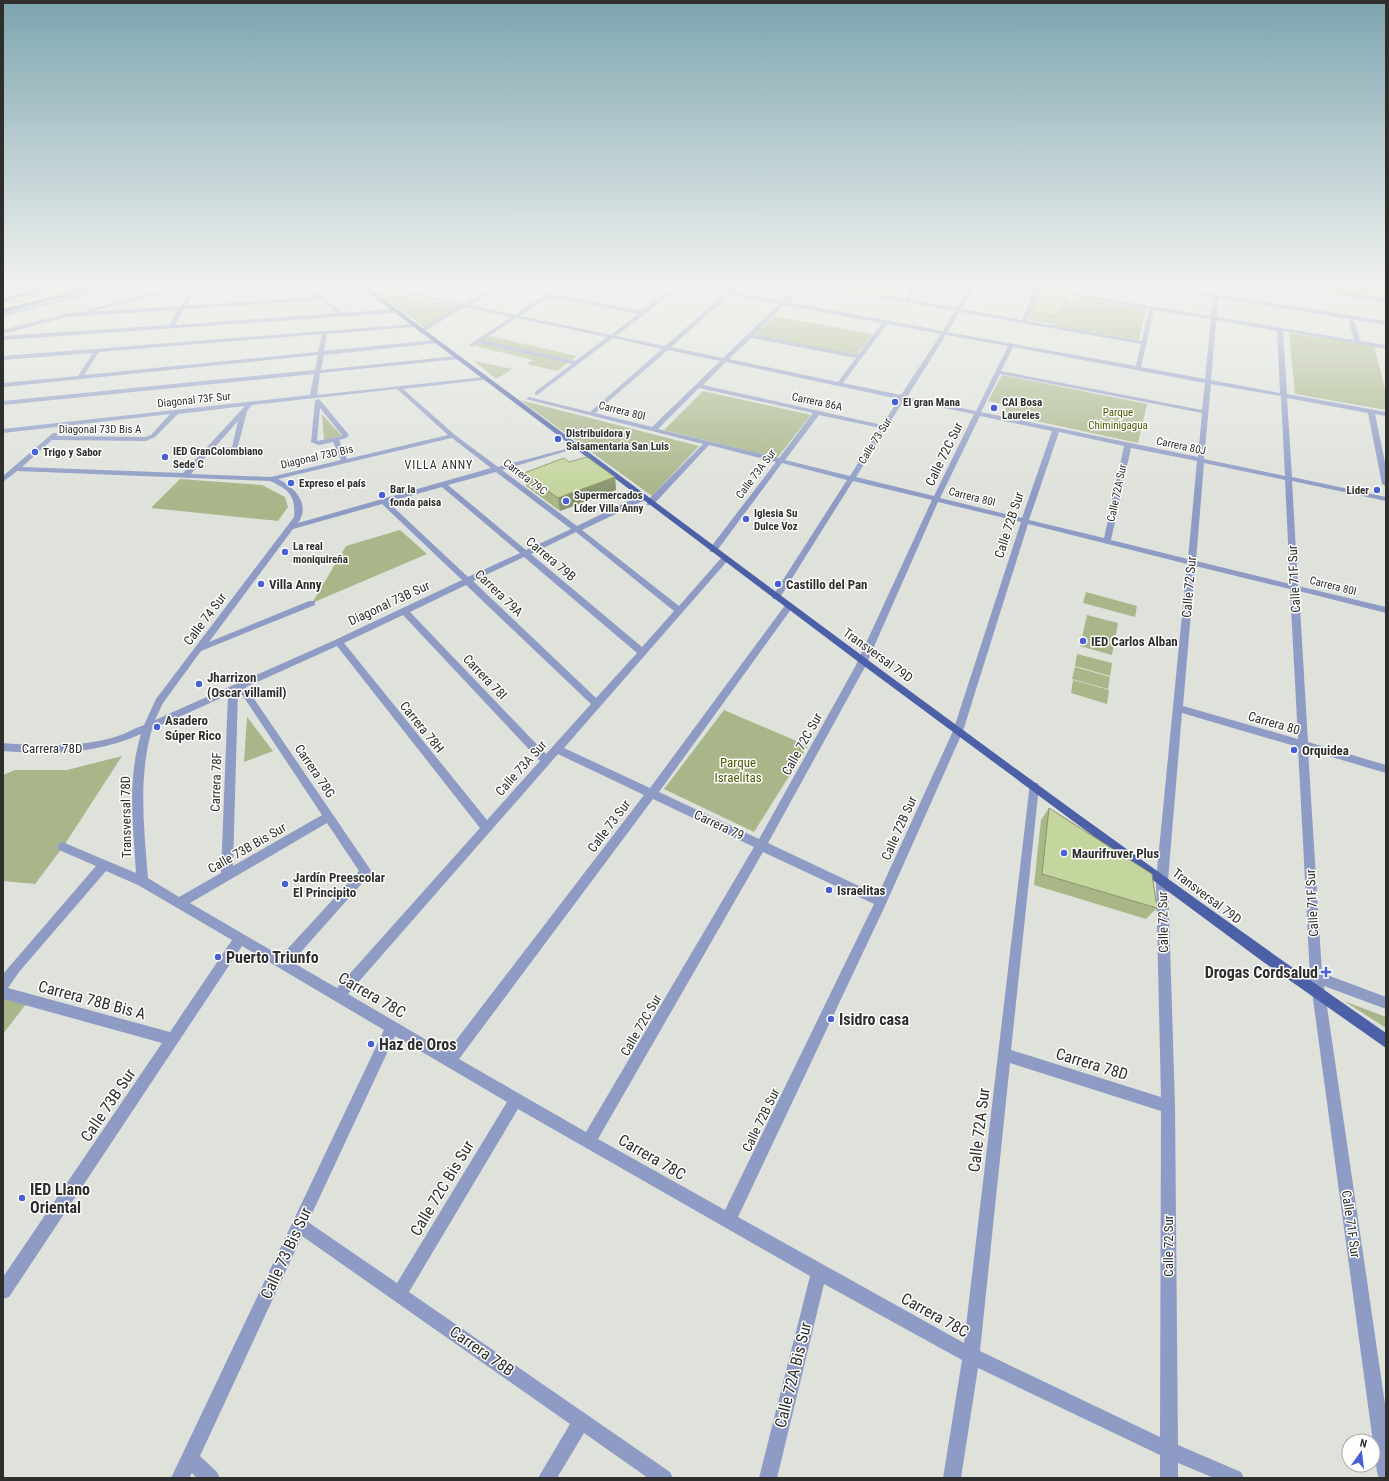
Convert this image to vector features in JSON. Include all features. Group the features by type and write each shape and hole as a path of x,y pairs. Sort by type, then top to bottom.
{"main road":[{"name":"Transversal 79D","path":"451,353 863,662 1266,957 1386,1041"}],"street":[{"path":"3,358 60,353"},
{"path":"80,378 94,353"},
{"path":"3,385 329,353"},
{"path":"532,353 576,363"},
{"path":"537,393 589,353"},
{"path":"591,414 660,353"},
{"name":"Carrera 80J","path":"691,353 1386,499"},
{"path":"654,430 732,353"},
{"path":"840,353 860,357"},
{"path":"840,385 863,353"},
{"name":"Calle 73 Sur","path":"776,597 931,353"},
{"name":"Calle 72C Sur","path":"589,1141 761,845 863,662 936,500 1007,353"},
{"path":"1054,353 1386,414"},
{"path":"1138,369 1142,353"},
{"name":"Calle 72 Sur","path":"1169,1478 1168,1106 1162,880 1211,353"},
{"name":"Calle 71F Sur","path":"1281,353 1316,977 1386,1472"},
{"path":"313,397 321,354"},
{"path":"3,404 457,358"},
{"path":"998,372 1205,412"},
{"name":"Diagonal 73F Sur","path":"3,431 483,378"},
{"path":"49,387 52,380"},
{"name":"Carrera 86A","path":"698,386 884,427"},
{"name":"Carrera 79C","path":"398,388 453,436 576,529 680,611"},
{"path":"43,399 46,393"},
{"name":"Carrera 80I","path":"529,399 1386,610"},
{"path":"318,401 346,435 335,439 319,443 314,442 318,401"},
{"path":"185,476 250,404"},
{"path":"209,450 235,449 244,411"},
{"name":"Diagonal 73D Bis A","path":"51,438 150,438 176,412"},
{"path":"1371,412 1386,484"},
{"name":"Calle 73A Sur","path":"713,550 817,413"},
{"path":"3,480 68,424"},
{"name":"Calle 72B Sur","path":"728,1221 881,902 958,731 1025,521 1056,430"},
{"name":"Diagonal 73D Bis","path":"15,469 271,479 453,436"},
{"path":"335,439 345,462"},
{"name":"Diagonal 73B Sur","path":"146,729 338,642 576,529 646,500 706,443"},
{"name":"Calle 72A Sur","path":"1107,541 1128,445"},
{"path":"291,527 575,447"},
{"name":"Calle 74 Sur","path":"146,729 159,701 298,517 299,500 288,488 271,479"},
{"name":"Carrera 79B","path":"443,484 643,653"},
{"name":"Carrera 79A","path":"383,501 597,704"},
{"name":"Calle 73A Sur","path":"338,996 725,559"},
{"path":"198,649 312,603"},
{"name":"Calle 73 Sur","path":"449,1061 652,793 789,606"},
{"name":"Carrera 78I","path":"404,610 547,760"},
{"name":"Carrera 78H","path":"338,642 487,828"},
{"name":"Carrera 78G","path":"237,688 366,872 282,964"},
{"name":"Carrera 78F","path":"227,876 237,688"},
{"name":"Carrera 80","path":"1178,708 1386,770"},
{"name":"Carrera 78D","path":"3,748 53,751 76,750 96,747 146,729"},
{"name":"Transversal 78D","path":"142,881 137,781 146,729"},
{"name":"Carrera 79","path":"557,749 881,902"},
{"name":"Calle 72A Sur","path":"952,1478 971,1356 1034,786"},
{"name":"Calle 73B Bis Sur","path":"179,903 328,817"},
{"name":"Carrera 78C","path":"63,847 142,881 516,1100 728,1221 971,1356 1169,1450 1235,1478"},
{"path":"3,985 15,968 104,865"},
{"name":"Calle 73B Sur","path":"3,1291 240,939"},
{"path":"1316,977 1386,1003"},
{"name":"Carrera 78B Bis A","path":"3,993 173,1039"},
{"name":"Calle 73 Bis Sur","path":"180,1478 392,1028"},
{"name":"Carrera 78D","path":"1005,1055 1168,1106"},
{"name":"Calle 72C Bis Sur","path":"399,1294 516,1100"},
{"name":"Carrera 78B","path":"300,1225 664,1478"},
{"name":"Calle 72A Bis Sur","path":"768,1478 819,1272"},
{"path":"547,1478 582,1421"},
{"path":"189,1459 211,1478"}],"green space":[{"path":"504,353 564,353 577,356 557,371 527,364 533,360"},
{"path":"842,353 858,353 856,356"},
{"path":"1291,353 1376,353 1386,392 1386,410 1295,394"},
{"path":"474,361 513,369 496,379"},
{"name":"Parque Chiminigagua","path":"1002,375 1147,404 1138,443 1003,414 1007,405 988,401"},
{"path":"703,391 811,415 777,458 664,430"},
{"path":"520,400 699,446 652,496"},
{"path":"322,414 342,436 324,440"},
{"path":"180,479 262,485 285,497 288,507 278,521 151,508"},
{"path":"400,530 427,554 312,603 346,546"},
{"path":"1086,592 1137,606 1135,617 1083,603"},
{"path":"1087,615 1118,623 1112,655 1080,646"},
{"path":"1077,654 1112,663 1110,676 1075,666"},
{"path":"1075,667 1110,677 1108,689 1072,679"},
{"path":"1073,680 1109,690 1107,704 1071,693"},
{"name":"Parque Israelitas","path":"724,710 808,746 754,832 664,789"},
{"path":"247,717 273,751 244,762"},
{"path":"122,756 63,847 35,884 3,881 3,775 15,770 67,770"},
{"path":"3,996 26,1004 3,1034"},
{"path":"1344,1001 1386,1017 1386,1028"}],"building":[{"path":"587,457 615,477 558,498 524,473 564,458 569,462"},
{"name":"Maurifruver Plus","path":"1049,808 1152,874 1157,908 1042,874"}],"place":[{"name":"El gran Mana","path":"895,402"},
{"name":"CAI Bosa Laureles","path":"994,408"},
{"name":"Distribuidora y Salsamentaria San Luis","path":"558,439"},
{"name":"Trigo y Sabor","path":"35,452"},
{"name":"IED GranColombiano Sede C","path":"165,457"},
{"name":"Expreso el país","path":"291,483"},
{"name":"Lider","path":"1377,490"},
{"name":"Bar la fonda paisa","path":"382,495"},
{"name":"Supermercados Líder Villa Anny","path":"566,501"},
{"name":"Iglesia Su Dulce Voz","path":"746,519"},
{"name":"La real moniquireña","path":"285,552"},
{"name":"Villa Anny","path":"261,584"},
{"name":"Castillo del Pan","path":"778,584"},
{"name":"IED Carlos Alban","path":"1083,641"},
{"name":"Jharrizon (Oscar villamil)","path":"199,684"},
{"name":"Asadero Súper Rico","path":"157,727"},
{"name":"Orquidea","path":"1294,750"},
{"name":"Maurifruver Plus","path":"1064,853"},
{"name":"Jardín Preescolar El Principito","path":"285,884"},
{"name":"Israelitas","path":"829,890"},
{"name":"Puerto Triunfo","path":"218,957"},
{"name":"Drogas Cordsalud","path":"1326,972"},
{"name":"Isidro casa","path":"831,1019"},
{"name":"Haz de Oros","path":"371,1044"},
{"name":"IED Llano Oriental","path":"22,1198"}],"district":[{"name":"VILLA ANNY","path":"439,465"}]}
